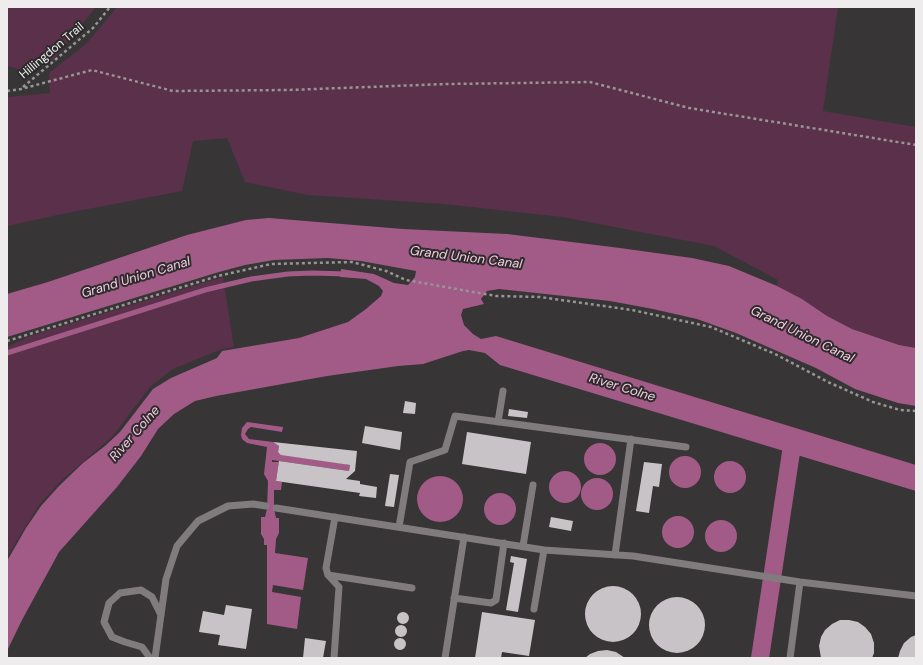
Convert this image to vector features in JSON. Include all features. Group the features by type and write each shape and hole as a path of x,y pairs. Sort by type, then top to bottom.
{"lane":[{"path":"498,422 503,391"},
{"path":"399,527 410,462 445,450 456,416 686,447"},
{"path":"615,554 631,439"},
{"path":"523,546 533,486"},
{"path":"155,658 166,579 176,546 198,521 228,506 253,504 266,506"},
{"path":"276,508 544,550 632,556 792,581 916,596"},
{"path":"334,658 339,587 328,575 326,568 335,517"},
{"path":"445,658 464,537"},
{"path":"454,598 491,603 496,600 504,544"},
{"path":"534,609 544,550"},
{"path":"328,575 412,588"},
{"path":"790,658 800,582"},
{"path":"150,658 142,647 112,637 104,622 109,603 120,593 141,590 152,597 161,615"}],"path":[{"name":"Hillingdon Trail","path":"21,89 93,28 110,7"},
{"path":"7,91 21,89 92,70 173,91 289,90 446,84 590,82 689,108 916,145"},
{"path":"7,341 218,276 271,264 352,262 386,271 406,280 496,296 540,297 632,310 711,327 775,354 828,382 873,402 900,410 916,411"}],"shaded area":[{"path":"7,7 96,7 53,60 26,71 7,66"},
{"path":"117,7 838,7 823,111 916,127 916,348 899,345 852,329 777,286 778,280 714,246 562,217 444,204 307,195 245,182 227,138 193,141 182,191 7,226 7,97 50,93 49,73 86,44"},
{"path":"223,277 234,347 222,349 173,369 150,387 112,437 62,480 39,505 7,557 7,347 30,336"}],"water":[{"path":"269,218 403,229 507,234 620,248 692,258 729,266 777,286 852,329 899,345 916,348 916,406 898,403 855,389 816,368 736,333 697,319 653,309 610,301 499,289 487,291 481,299 484,304 463,309 461,315 464,325 473,334 481,339 496,336 916,465 916,491 500,365 485,353 469,350 463,351 423,364 327,376 216,396 195,401 174,414 158,429 141,456 117,487 59,552 7,651 7,561 41,506 83,463 120,432 153,389 171,378 217,358 222,351 299,338 348,322 381,296 383,291 379,286 366,279 340,277 341,269 374,274 394,283 408,285 415,277 416,271 361,261 328,258 274,260 245,265 219,272 7,337 7,294 48,282 187,235 246,220"},
{"path":"247,422 283,427 282,432 251,427 245,434 249,439 273,442 279,446 278,452 350,465 349,471 272,460 272,462 279,462 276,481 282,482 281,490 274,490 274,509 276,518 279,518 279,533 276,539 275,553 308,558 303,590 273,585 272,592 301,597 297,629 267,624 267,545 264,545 264,539 261,534 261,517 265,517 267,509 268,481 264,474 267,447 247,443 242,439 242,428"},
{"path":"597,443 603,443 613,450 616,459 615,465 609,472 603,475 597,475 587,468 584,462 584,456 591,446"},
{"path":"682,456 688,456 698,463 701,472 700,478 694,485 688,488 682,488 672,481 669,475 669,469 676,459"},
{"path":"727,461 733,461 743,468 746,477 745,483 739,490 733,493 727,493 717,486 714,480 714,474 721,464"},
{"path":"562,471 568,471 578,478 581,487 580,493 574,500 568,503 562,503 552,496 549,490 549,484 556,474"},
{"path":"445,476 457,482 462,490 462,508 457,516 449,521 435,522 423,516 418,508 417,494 423,482 431,477"},
{"path":"594,478 600,478 610,485 613,494 612,500 606,507 600,510 594,510 584,503 581,497 581,491 588,481"},
{"path":"497,493 503,493 513,500 516,509 515,515 509,522 503,525 497,525 487,518 484,512 484,506 491,496"},
{"path":"675,516 681,516 691,523 694,532 693,538 687,545 681,548 675,548 665,541 662,535 662,529 669,519"},
{"path":"718,520 724,520 734,527 737,536 736,542 730,549 724,552 718,552 708,545 705,539 705,533 712,523"}],"building":[{"path":"405,401 416,403 415,414 403,413"},
{"path":"509,409 528,412 527,418 508,416"},
{"path":"365,426 402,432 400,450 362,443"},
{"path":"467,432 531,442 526,474 462,464"},
{"path":"273,442 357,451 355,471 346,479 360,481 360,484 377,487 376,498 359,496 360,493 276,481 279,461 349,471 350,465 281,455 278,452 279,446"},
{"path":"644,462 662,464 659,487 653,486 649,513 636,511"},
{"path":"390,474 399,475 394,507 385,506"},
{"path":"551,517 573,521 571,531 549,527"},
{"path":"511,556 527,559 518,612 506,610 514,563 510,562"},
{"path":"613,586 624,588 633,594 639,603 641,614 639,625 633,634 624,640 613,642 602,640 593,634 587,625 585,614 587,603 593,594 602,588"},
{"path":"677,597 688,599 697,605 703,614 705,625 703,636 697,645 688,651 677,653 666,651 657,645 651,636 649,625 651,614 657,605 666,599"},
{"path":"226,605 252,609 246,649 218,645 220,635 199,632 203,611 224,615"},
{"path":"403,612 407,614 409,618 407,622 403,624 399,622 397,618 399,614"},
{"path":"482,612 535,620 529,656 502,652 501,658 475,658"},
{"path":"840,620 858,622 871,634 874,643 874,653 872,658 821,658 819,646 821,637 825,630"},
{"path":"401,625 405,627 407,631 405,635 401,637 397,635 395,631 397,627"},
{"path":"916,635 916,658 898,658 904,643"},
{"path":"305,638 326,641 323,658 303,658"},
{"path":"400,638 404,640 406,644 404,648 400,650 396,648 394,644 396,640"},
{"path":"607,650 616,652 625,658 585,658 598,651"}],"waterway":[{"path":"7,353 205,290 251,279 288,274 346,274"},
{"path":"760,658 793,439"}],"water label":[{"name":"Grand Union Canal","path":"466,258"},
{"name":"Grand Union Canal","path":"136,278"},
{"name":"Grand Union Canal","path":"802,335"},
{"name":"River Colne","path":"622,388"},
{"name":"River Colne","path":"135,434"}]}
